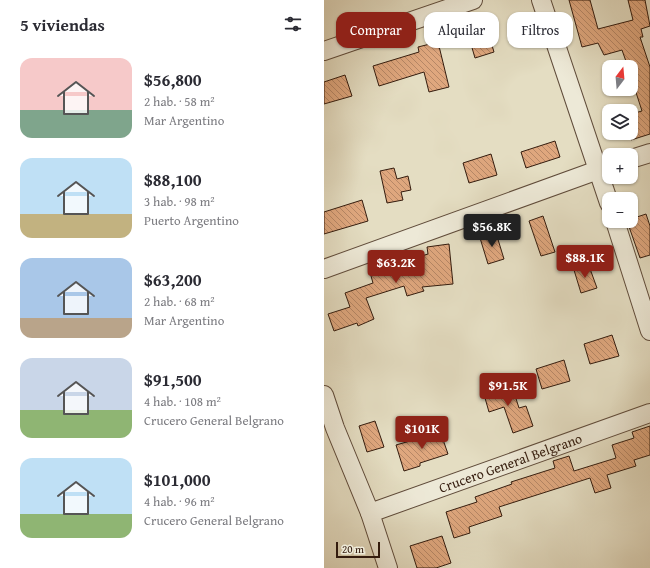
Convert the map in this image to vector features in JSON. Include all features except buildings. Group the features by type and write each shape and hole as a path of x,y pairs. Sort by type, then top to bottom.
{"street":[{"path":"324,51 473,0"},
{"path":"541,0 602,163"},
{"path":"638,157 650,153"},
{"path":"324,269 602,169"},
{"path":"617,228 650,331"},
{"path":"324,395 329,431 370,513 388,568"},
{"name":"Crucero General Belgrano","path":"370,513 650,413"}]}
